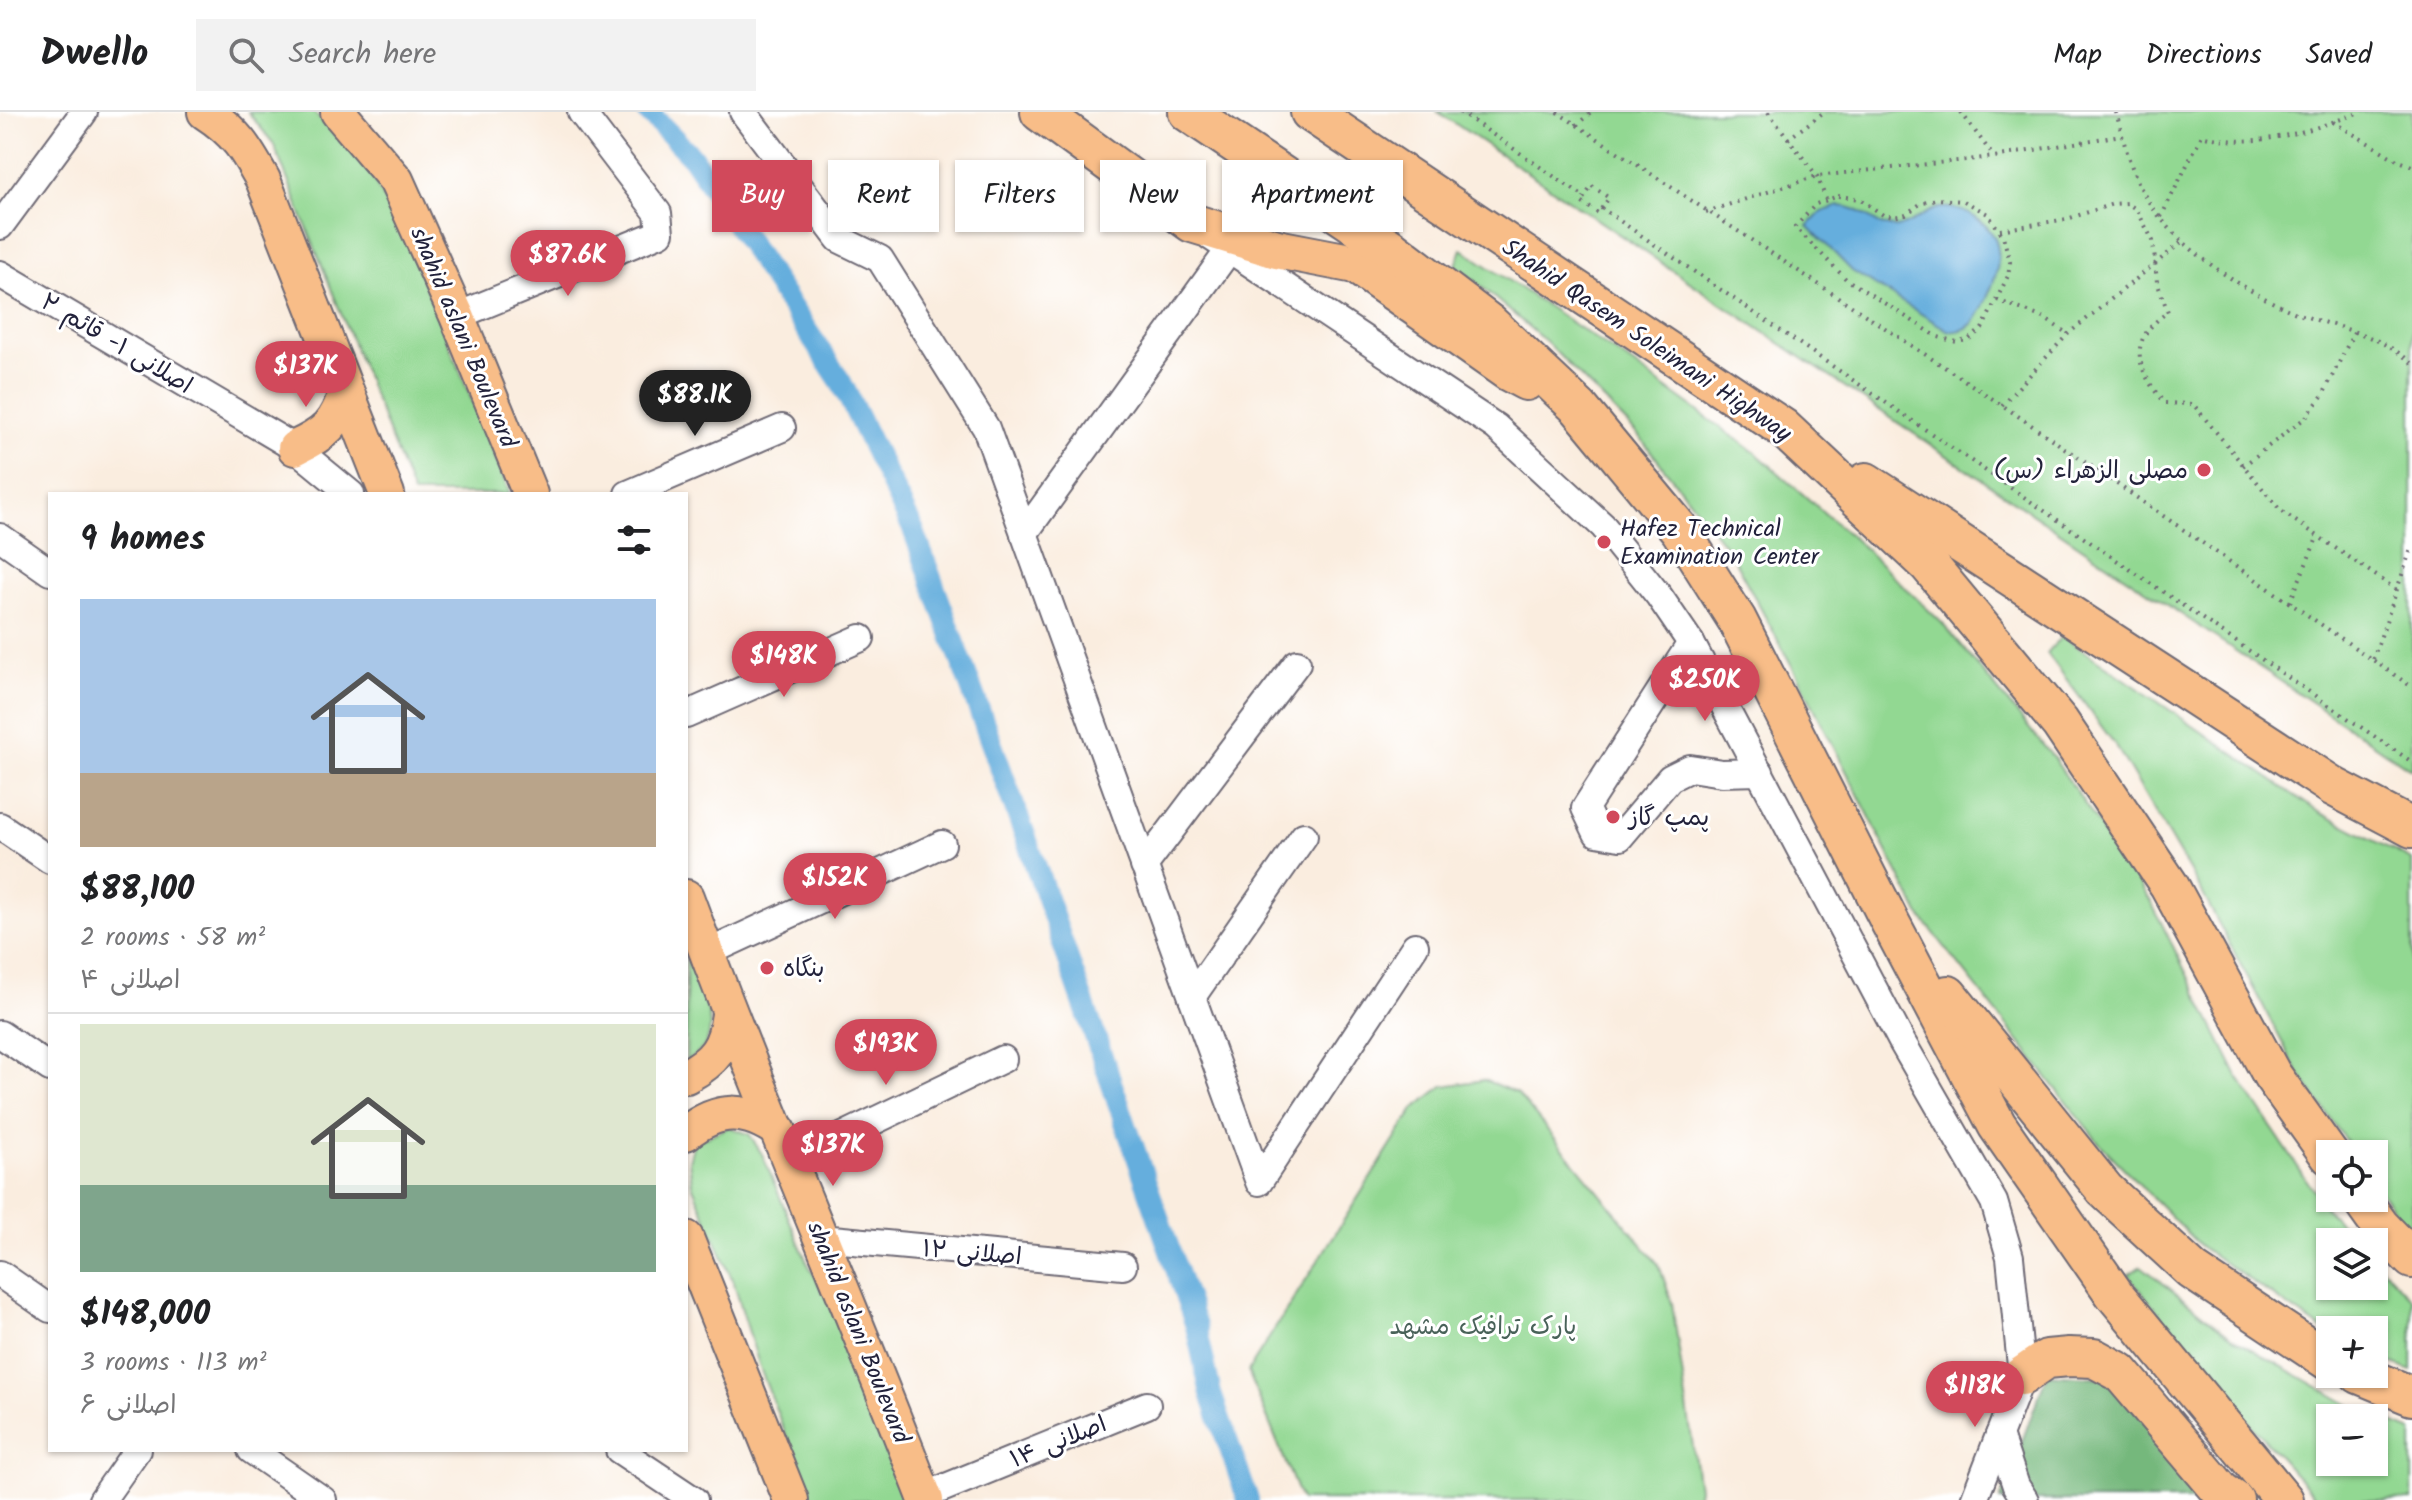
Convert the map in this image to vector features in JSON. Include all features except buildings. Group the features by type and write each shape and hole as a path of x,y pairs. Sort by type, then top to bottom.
{"highway":[{"path":"1040,112 1106,160"},
{"path":"1188,112 1380,242 1490,324 1579,408 1680,530 1737,620 1997,1125 2115,1295 2284,1500"},
{"name":"Shahid Qasem Soleimani Highway","path":"1310,112 1783,428 1929,565 2060,723 2169,885 2272,1075 2319,1140"},
{"path":"1206,227 1277,249 1355,264 1509,372 1579,408"},
{"path":"1783,428 2334,787 2412,828"},
{"path":"1891,924 2105,1190 2193,1271 2316,1353"},
{"path":"2370,1212 2412,1259"},
{"path":"2022,1376 2047,1359 2069,1357 2094,1358 2120,1372 2221,1491 2234,1500"},
{"path":"2388,1386 2412,1396"}],"main road":[{"path":"205,112 227,126 248,152 263,180 386,492"},
{"name":"shahid aslani Boulevard","path":"338,112 396,180"},
{"name":"shahid aslani Boulevard","path":"362,112 457,316 529,492"},
{"path":"295,448 320,437 339,415 346,392"},
{"name":"shahid aslani Boulevard","path":"688,902 729,1014 925,1498"},
{"path":"688,1075 704,1067 718,1052 727,1034 729,1014"},
{"path":"688,1131 701,1121 720,1114 741,1113 762,1119 785,1146"},
{"path":"688,1248 695,1283 791,1500"}],"street":[{"path":"0,226 84,112"},
{"path":"457,316 660,233 658,213 581,112"},
{"path":"743,112 839,239 880,259 986,428 1259,1182 1415,946"},
{"path":"1204,232 1496,427 1603,526 1659,596 1691,643 1902,1042 1994,1202 2010,1257 2022,1376 1974,1500"},
{"path":"1024,534 1229,250"},
{"name":"اصلانی ۱- قائم ۲","path":"0,274 295,448 349,492"},
{"path":"633,492 782,428"},
{"path":"0,537 48,571"},
{"path":"688,714 861,638"},
{"path":"1691,643 1585,808 1597,833 1620,837 1670,778 1690,768 1722,773 1760,772"},
{"path":"1144,866 1297,663"},
{"path":"0,826 48,859"},
{"path":"1192,997 1304,836"},
{"path":"707,953 942,844"},
{"path":"0,1034 48,1067"},
{"path":"785,1146 1003,1059"},
{"name":"اصلانی ۱۲","path":"821,1238 1123,1266"},
{"path":"0,1274 48,1308"},
{"name":"اصلانی ۱۴","path":"925,1498 1147,1405"},
{"path":"1999,1435 2016,1486 2025,1500"},
{"path":"102,1500 136,1452"},
{"path":"254,1452 323,1500"},
{"path":"622,1452 694,1500"}],"path":[{"path":"1460,112 1584,197"},
{"path":"1557,112 2002,405 2412,687"},
{"path":"1576,125 1592,112"},
{"path":"1768,112 1817,176 1826,199"},
{"path":"1788,139 1824,112"},
{"path":"1961,112 1994,157"},
{"path":"2116,112 2139,184 2161,218 2182,242 2235,280 2290,310 2355,330 2399,351 2412,363"},
{"path":"2161,218 2202,135 2218,140 2283,136 2360,112"},
{"path":"2333,122 2412,166"},
{"path":"1706,212 1817,176 1994,157 2121,135"},
{"path":"1592,186 1609,198 1601,208 1598,213 1581,202 1592,186"},
{"path":"1849,196 1860,199 1883,215 1894,217 1906,214 1923,202 1950,198 1976,206 1988,214 2000,230 2010,262 2008,276 1997,300 1976,336 1957,342 1938,337 1846,279 1795,227 1806,211 1826,199 1849,196"},
{"path":"2000,230 2067,219 2113,204 2127,203 2137,210 2153,241 2157,282 2168,312 2149,325 2139,342 2142,367 2152,387 2164,403 2193,404 2281,511 2397,590"},
{"path":"1601,208 2412,762"},
{"path":"2002,405 2068,334 2182,242"},
{"path":"1997,300 2044,318 2068,334"},
{"path":"2243,466 2305,418 2323,395 2355,330"},
{"path":"2290,602 2317,538"},
{"path":"2373,659 2412,546"}],"green space":[{"path":"248,112 313,112 367,167 411,251 509,492 412,492 273,143"},
{"path":"1438,112 2412,112 2412,770"},
{"path":"1462,249 1627,360 1757,454 1862,546 1943,624 2053,757 2150,900 2238,1077 2316,1194 2316,1212 2329,1212 2344,1228 2316,1228 2316,1300 2388,1300 2388,1274 2412,1299 2412,1371 2388,1362 2388,1316 2316,1316 2316,1325 2200,1246 2099,1143 1919,914 1804,688 1730,552 1638,435 1545,341 1456,265"},
{"path":"2062,636 2317,811 2412,860 2412,1231 2388,1202 2388,1140 2345,1140 2298,1072 2202,892 2116,746 2047,653"},
{"path":"688,962 709,1016 708,1039 688,1060"},
{"name":"پارک ترافیک مشهد","path":"1484,1080 1517,1093 1659,1265 1672,1303 1699,1488 1697,1500 1301,1500 1248,1371 1415,1108 1443,1086"},
{"path":"729,1127 749,1134 762,1154 807,1262 848,1337 911,1500 811,1500 760,1368 734,1284 692,1185 689,1161 694,1142"},
{"path":"2141,1266 2234,1339 2348,1404 2316,1404 2316,1476 2388,1476 2388,1421 2412,1431 2412,1500 2318,1500 2225,1395 2128,1275"},
{"path":"2047,1374 2107,1378 2213,1500 2000,1500"}],"water":[{"path":"1839,206 1855,209 1881,224 1895,227 1944,207 1969,214 1982,222 1996,241 1998,263 1992,286 1973,322 1963,329 1949,331 1852,271 1808,226 1821,212"}],"waterway":[{"path":"648,112 692,157 841,382 913,529 1026,838 1196,1326 1211,1394 1248,1500"}],"place":[{"name":"مصلی الزهراء (س)","path":"2204,470"},
{"name":"Hafez Technical Examination Center","path":"1604,542"},
{"name":"پمپ گاز","path":"1613,817"},
{"name":"بنگاه","path":"767,968"}]}
